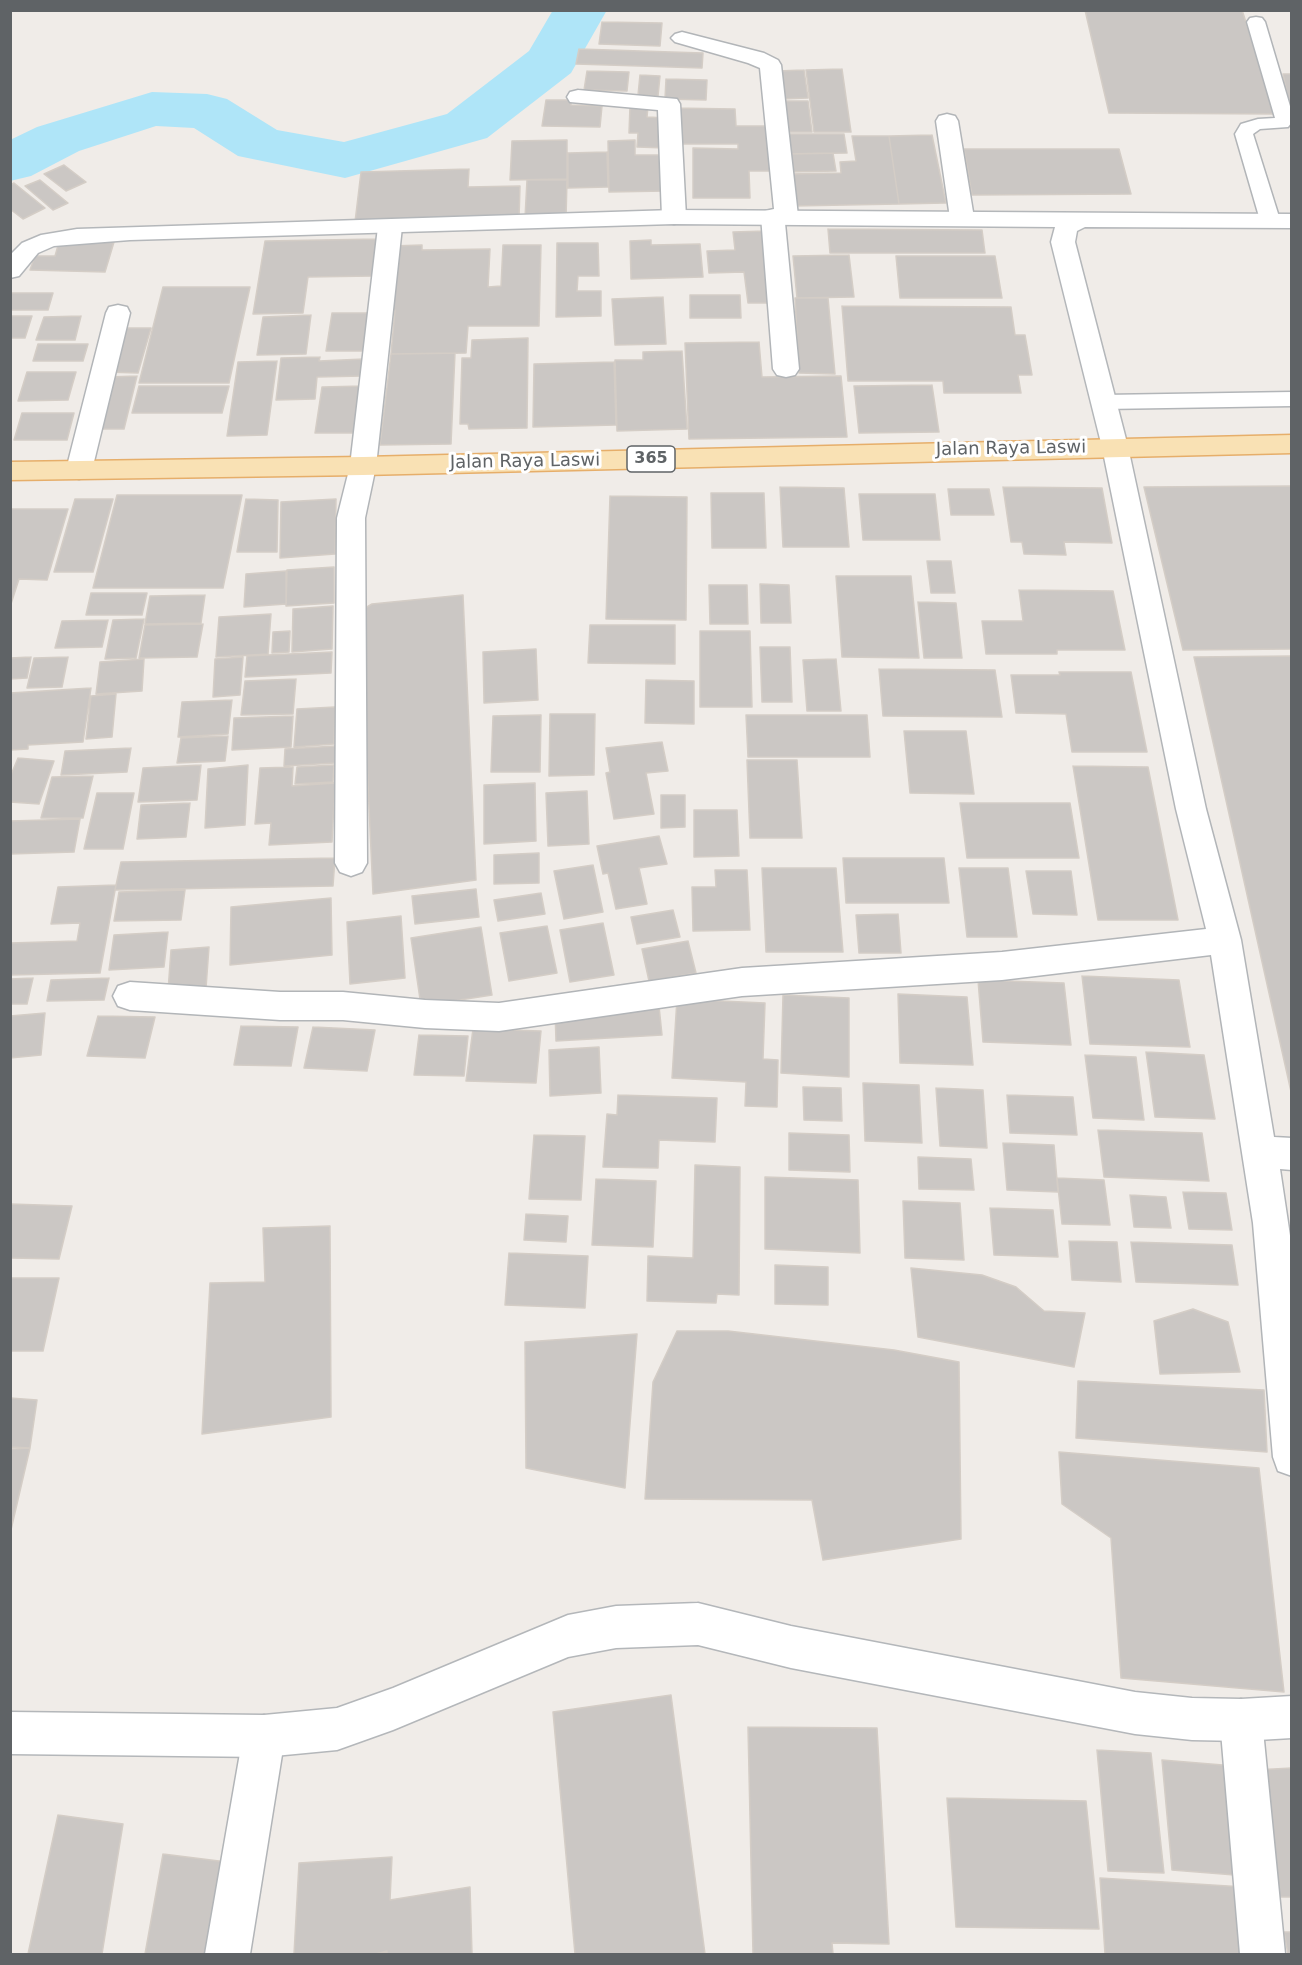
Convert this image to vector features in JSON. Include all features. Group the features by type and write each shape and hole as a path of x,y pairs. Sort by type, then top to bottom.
{"main road":[{"name":"Jalan Raya Laswi","path":"10,471 363,466 1292,444"}],"street":[{"path":"682,38 756,58 770,65 775,98 786,369"},
{"path":"578,97 669,104 674,217"},
{"path":"947,121 962,218"},
{"path":"10,271 30,248 49,240 77,236 674,217 1281,220"},
{"path":"1082,219 1066,228 1063,242 1115,447 1191,809 1276,1153 1271,1223 1292,1456"},
{"path":"351,863 351,518 363,466 390,227"},
{"path":"79,470 118,313"},
{"path":"130,996 280,1006 343,1006 425,1014 499,1017 742,982 1002,966 1225,940"},
{"path":"10,1732 264,1736 337,1729 393,1709 568,1636 616,1627 698,1624 791,1647 1135,1713 1192,1719 1241,1720 1292,1717"},
{"path":"1241,1720 1263,1954"},
{"path":"227,1954 264,1736"}],"lane":[{"path":"1256,22 1284,118 1282,123 1258,124 1247,128 1244,134 1281,220"},
{"path":"1104,402 1292,399"}],"building":[{"path":"1085,10 1242,10 1276,114 1109,113"},
{"path":"602,22 662,23 660,46 599,44"},
{"path":"579,49 703,53 702,68 576,64"},
{"path":"842,69 851,132 814,132 806,70"},
{"path":"804,70 808,98 780,99 777,71"},
{"path":"587,71 629,72 627,91 584,90"},
{"path":"1283,74 1292,74 1292,113 1291,113"},
{"path":"640,75 660,76 658,96 638,95"},
{"path":"666,79 707,80 706,100 665,99"},
{"path":"546,100 571,100 571,105 602,106 600,127 542,126"},
{"path":"781,101 808,101 812,132 785,132"},
{"path":"630,106 648,106 647,117 667,118 666,148 637,147 638,133 629,133"},
{"path":"672,108 735,109 736,126 773,126 776,171 749,171 750,198 693,198 693,148 738,149 738,144 674,144"},
{"path":"784,134 844,134 847,153 786,154"},
{"path":"932,135 946,203 899,204 889,136"},
{"path":"852,136 889,136 899,204 793,206 789,174 841,173 840,162 856,161"},
{"path":"567,140 567,179 510,180 512,141"},
{"path":"635,140 635,155 664,155 666,191 609,192 608,141"},
{"path":"964,149 1119,149 1131,194 972,195"},
{"path":"607,152 608,187 568,188 568,153"},
{"path":"833,153 836,171 788,172 786,154"},
{"path":"64,165 86,182 66,191 44,174"},
{"path":"469,169 468,187 520,186 519,219 355,222 361,172"},
{"path":"40,180 68,203 53,210 25,186"},
{"path":"527,180 567,180 566,218 525,218"},
{"path":"14,183 45,208 23,219 10,209 10,185"},
{"path":"828,229 982,230 985,253 830,253"},
{"path":"766,231 773,303 748,303 744,272 709,273 707,251 735,250 733,232"},
{"path":"378,239 373,276 308,277 303,313 253,314 265,241"},
{"path":"651,240 651,245 700,244 703,277 631,279 630,241"},
{"path":"59,242 114,242 105,272 30,270 35,256 55,256"},
{"path":"557,243 598,243 599,276 578,276 577,291 601,291 601,316 556,317"},
{"path":"422,245 422,250 490,249 488,287 501,286 503,245 541,245 539,326 468,326 466,353 391,354 395,310 385,310 392,246"},
{"path":"849,255 854,297 797,298 793,256"},
{"path":"896,256 995,256 1002,298 900,298"},
{"path":"163,287 250,287 229,383 139,383"},
{"path":"10,293 53,293 48,310 10,310"},
{"path":"690,295 740,295 741,318 690,318"},
{"path":"663,297 666,344 615,345 612,299"},
{"path":"795,298 828,298 835,374 799,373"},
{"path":"842,306 1011,307 1015,335 1025,335 1032,375 1018,375 1021,393 944,393 943,381 848,381"},
{"path":"332,313 374,313 369,351 326,351"},
{"path":"311,315 306,354 257,355 263,317"},
{"path":"10,316 32,316 25,338 10,338"},
{"path":"81,316 75,340 36,340 44,317"},
{"path":"119,328 151,328 138,373 106,372"},
{"path":"528,338 527,428 469,429 468,424 460,424 462,358 471,358 472,340"},
{"path":"759,342 762,377 841,376 847,437 689,439 685,343"},
{"path":"38,344 88,344 83,361 33,361"},
{"path":"682,351 687,429 617,431 615,360 643,360 643,352"},
{"path":"455,353 451,444 380,445 391,354"},
{"path":"320,357 319,361 364,359 363,376 317,377 315,399 276,400 281,358"},
{"path":"277,361 267,435 227,436 238,362"},
{"path":"614,362 616,425 533,427 534,364"},
{"path":"27,372 76,372 68,400 18,401"},
{"path":"137,376 124,429 95,429 108,377"},
{"path":"932,385 939,432 859,433 854,386"},
{"path":"139,386 229,386 222,413 132,413"},
{"path":"363,386 356,433 315,433 322,387"},
{"path":"22,413 74,413 67,440 14,440"},
{"path":"1292,486 1292,649 1183,650 1144,487"},
{"path":"780,487 844,488 849,547 783,547"},
{"path":"1003,487 1102,488 1112,543 1064,542 1066,555 1024,554 1022,542 1011,542"},
{"path":"948,489 989,489 994,515 951,515"},
{"path":"711,493 764,493 766,548 712,548"},
{"path":"859,494 935,494 940,540 863,540"},
{"path":"117,495 242,495 223,588 93,588"},
{"path":"610,496 687,497 686,620 606,619"},
{"path":"75,499 113,499 93,572 54,572"},
{"path":"246,499 278,500 277,552 237,552"},
{"path":"336,499 335,554 280,558 281,502"},
{"path":"10,509 68,509 47,580 19,579 10,607"},
{"path":"927,561 951,561 955,593 931,593"},
{"path":"334,567 334,603 286,606 287,570"},
{"path":"286,571 286,604 244,607 246,574"},
{"path":"836,576 911,576 919,658 842,657"},
{"path":"760,584 789,585 791,623 761,623"},
{"path":"709,585 747,585 748,624 710,624"},
{"path":"1019,590 1113,591 1125,650 1057,650 1057,654 986,654 982,621 1023,621"},
{"path":"91,593 147,593 142,615 86,615"},
{"path":"205,595 201,623 145,624 150,596"},
{"path":"463,595 476,880 373,894 360,611 372,604"},
{"path":"918,602 956,603 962,658 924,658"},
{"path":"333,606 332,649 292,652 293,609"},
{"path":"271,614 268,654 216,657 219,617"},
{"path":"144,619 136,658 105,659 113,620"},
{"path":"108,620 102,647 55,648 62,621"},
{"path":"203,624 197,657 139,658 145,625"},
{"path":"590,625 675,625 675,664 588,663"},
{"path":"290,631 289,652 272,653 273,632"},
{"path":"700,631 750,631 752,707 700,707"},
{"path":"760,647 790,647 792,702 762,702"},
{"path":"536,649 538,700 484,703 483,652"},
{"path":"332,652 331,673 245,677 247,656"},
{"path":"1292,656 1292,1096 1194,657"},
{"path":"31,657 27,678 10,679 10,658"},
{"path":"68,657 62,687 27,688 34,658"},
{"path":"243,657 240,695 213,697 215,659"},
{"path":"144,659 142,691 96,694 100,662"},
{"path":"836,659 841,711 807,711 803,660"},
{"path":"879,669 995,670 1002,717 883,716"},
{"path":"1059,672 1131,672 1147,752 1072,752 1066,714 1016,713 1011,675 1060,675"},
{"path":"296,679 293,714 241,715 245,681"},
{"path":"646,680 694,681 694,724 645,723"},
{"path":"91,688 83,742 28,745 28,749 10,750 10,693"},
{"path":"116,694 112,737 86,739 91,696"},
{"path":"232,700 228,734 178,737 182,702"},
{"path":"335,707 334,744 294,747 297,709"},
{"path":"550,714 595,714 594,775 549,776"},
{"path":"541,715 540,772 491,772 493,716"},
{"path":"746,715 867,715 870,757 748,757"},
{"path":"293,716 291,747 232,750 234,718"},
{"path":"904,731 966,731 974,794 910,793"},
{"path":"228,736 225,761 177,763 181,738"},
{"path":"662,742 668,771 646,773 654,814 614,819 606,773 610,772 606,748"},
{"path":"336,746 335,763 284,766 285,749"},
{"path":"131,748 127,772 61,775 65,751"},
{"path":"18,758 54,761 39,804 10,802 10,777"},
{"path":"747,760 797,760 802,838 750,838"},
{"path":"201,765 197,800 138,802 143,768"},
{"path":"248,765 245,825 205,828 208,769"},
{"path":"334,765 333,782 295,784 297,767"},
{"path":"1073,766 1148,767 1178,920 1098,920"},
{"path":"293,767 292,786 335,783 332,842 269,845 271,823 255,824 260,768"},
{"path":"93,776 83,818 41,818 52,777"},
{"path":"535,783 536,841 484,844 484,785"},
{"path":"587,791 589,844 548,846 546,793"},
{"path":"97,793 134,793 123,849 84,849"},
{"path":"661,795 685,795 685,827 661,828"},
{"path":"190,803 186,837 137,839 141,805"},
{"path":"960,803 1070,803 1079,858 967,858"},
{"path":"694,810 737,810 739,856 694,857"},
{"path":"80,819 74,852 10,854 10,821"},
{"path":"659,836 667,864 639,868 647,904 616,909 608,873 603,874 597,846"},
{"path":"539,853 539,883 494,884 494,855"},
{"path":"335,858 333,886 115,890 121,862"},
{"path":"843,858 944,858 949,903 846,903"},
{"path":"593,865 603,912 564,919 554,871"},
{"path":"762,868 836,868 843,952 766,952"},
{"path":"959,868 1008,868 1017,937 967,937"},
{"path":"715,870 747,870 750,930 693,931 692,887 716,887"},
{"path":"1026,871 1071,871 1077,915 1033,914"},
{"path":"116,885 100,973 10,975 10,943 77,941 80,923 51,924 58,887"},
{"path":"476,889 479,917 415,924 412,896"},
{"path":"185,890 181,920 114,921 119,892"},
{"path":"541,893 545,914 498,921 494,900"},
{"path":"331,898 332,955 230,965 231,907"},
{"path":"673,910 680,937 637,944 631,917"},
{"path":"898,914 901,953 859,953 856,915"},
{"path":"401,916 405,978 350,984 347,922"},
{"path":"603,923 614,975 570,982 560,930"},
{"path":"547,926 557,973 509,981 500,933"},
{"path":"481,927 492,995 421,1006 411,938"},
{"path":"168,932 164,967 109,970 114,935"},
{"path":"688,941 696,973 649,981 642,949"},
{"path":"209,947 206,988 168,991 171,950"},
{"path":"1082,976 1179,980 1190,1047 1090,1044"},
{"path":"33,978 27,1004 10,1004 10,979"},
{"path":"109,978 104,1000 47,1001 51,980"},
{"path":"978,980 1064,983 1071,1045 983,1042"},
{"path":"898,994 967,997 973,1065 900,1063"},
{"path":"783,995 849,998 849,1077 781,1073"},
{"path":"677,999 765,1003 763,1059 778,1060 777,1107 745,1106 746,1082 672,1078"},
{"path":"659,1006 662,1035 556,1041 555,1011"},
{"path":"45,1013 41,1055 10,1058 10,1016"},
{"path":"98,1016 155,1017 145,1058 87,1056"},
{"path":"241,1026 298,1027 291,1066 234,1065"},
{"path":"313,1027 375,1030 367,1071 304,1068"},
{"path":"473,1029 541,1031 536,1083 466,1081"},
{"path":"419,1035 468,1036 464,1076 414,1075"},
{"path":"599,1047 601,1093 550,1096 549,1050"},
{"path":"1146,1052 1204,1055 1215,1119 1155,1117"},
{"path":"1085,1055 1136,1057 1144,1120 1093,1118"},
{"path":"863,1083 919,1085 922,1143 865,1141"},
{"path":"803,1087 841,1088 842,1121 804,1120"},
{"path":"936,1088 983,1090 987,1148 940,1146"},
{"path":"618,1095 717,1098 715,1142 659,1140 658,1168 603,1167 607,1114 617,1115"},
{"path":"1007,1095 1073,1097 1077,1135 1010,1133"},
{"path":"1098,1130 1202,1133 1209,1181 1104,1177"},
{"path":"789,1133 849,1135 850,1172 789,1170"},
{"path":"534,1135 585,1136 581,1200 529,1199"},
{"path":"1003,1143 1054,1145 1058,1192 1007,1190"},
{"path":"918,1157 971,1159 974,1190 919,1189"},
{"path":"695,1165 740,1167 739,1295 717,1294 716,1303 647,1301 648,1256 693,1258"},
{"path":"765,1177 858,1180 860,1253 765,1249"},
{"path":"1057,1178 1104,1180 1110,1225 1062,1224"},
{"path":"596,1179 656,1181 653,1247 592,1245"},
{"path":"1183,1192 1226,1193 1232,1230 1189,1229"},
{"path":"1130,1195 1166,1197 1171,1228 1134,1227"},
{"path":"903,1201 960,1203 964,1260 905,1258"},
{"path":"10,1204 72,1206 59,1259 10,1258"},
{"path":"990,1208 1053,1210 1058,1257 994,1255"},
{"path":"526,1214 568,1216 566,1242 524,1240"},
{"path":"330,1226 331,1417 202,1434 210,1283 265,1282 263,1228"},
{"path":"1069,1241 1117,1242 1121,1282 1072,1280"},
{"path":"1131,1242 1232,1245 1238,1285 1136,1282"},
{"path":"509,1253 588,1256 585,1308 505,1305"},
{"path":"775,1265 828,1267 828,1305 775,1304"},
{"path":"911,1268 982,1275 1016,1287 1044,1311 1085,1313 1074,1367 918,1337"},
{"path":"10,1278 59,1278 43,1351 10,1351"},
{"path":"1193,1309 1228,1322 1240,1372 1160,1374 1154,1321"},
{"path":"677,1331 728,1331 894,1350 959,1362 961,1539 823,1560 812,1500 645,1499 653,1382"},
{"path":"637,1334 625,1488 526,1468 525,1342"},
{"path":"1078,1381 1264,1390 1267,1452 1076,1438"},
{"path":"10,1398 37,1400 30,1448 10,1449"},
{"path":"10,1447 30,1448 10,1534"},
{"path":"1059,1452 1259,1468 1284,1692 1121,1678 1111,1538 1062,1504"},
{"path":"671,1695 705,1954 575,1954 553,1712"},
{"path":"748,1727 877,1728 889,1944 832,1943 833,1954 753,1954"},
{"path":"1097,1750 1151,1753 1164,1873 1108,1871"},
{"path":"1162,1760 1235,1766 1247,1876 1172,1870"},
{"path":"1292,1768 1292,1897 1272,1897 1255,1770"},
{"path":"947,1798 1086,1801 1099,1929 956,1927"},
{"path":"58,1815 123,1824 102,1954 28,1954"},
{"path":"163,1854 227,1862 207,1954 145,1954"},
{"path":"392,1857 390,1900 470,1887 472,1954 387,1954 387,1951 376,1954 294,1954 299,1863"},
{"path":"1100,1878 1244,1887 1251,1954 1105,1954"},
{"path":"1284,1932 1292,1932 1292,1954 1288,1954"}],"waterway":[{"path":"10,163 58,139 152,109 207,111 259,144 345,160 467,126 551,61 580,10"}]}
